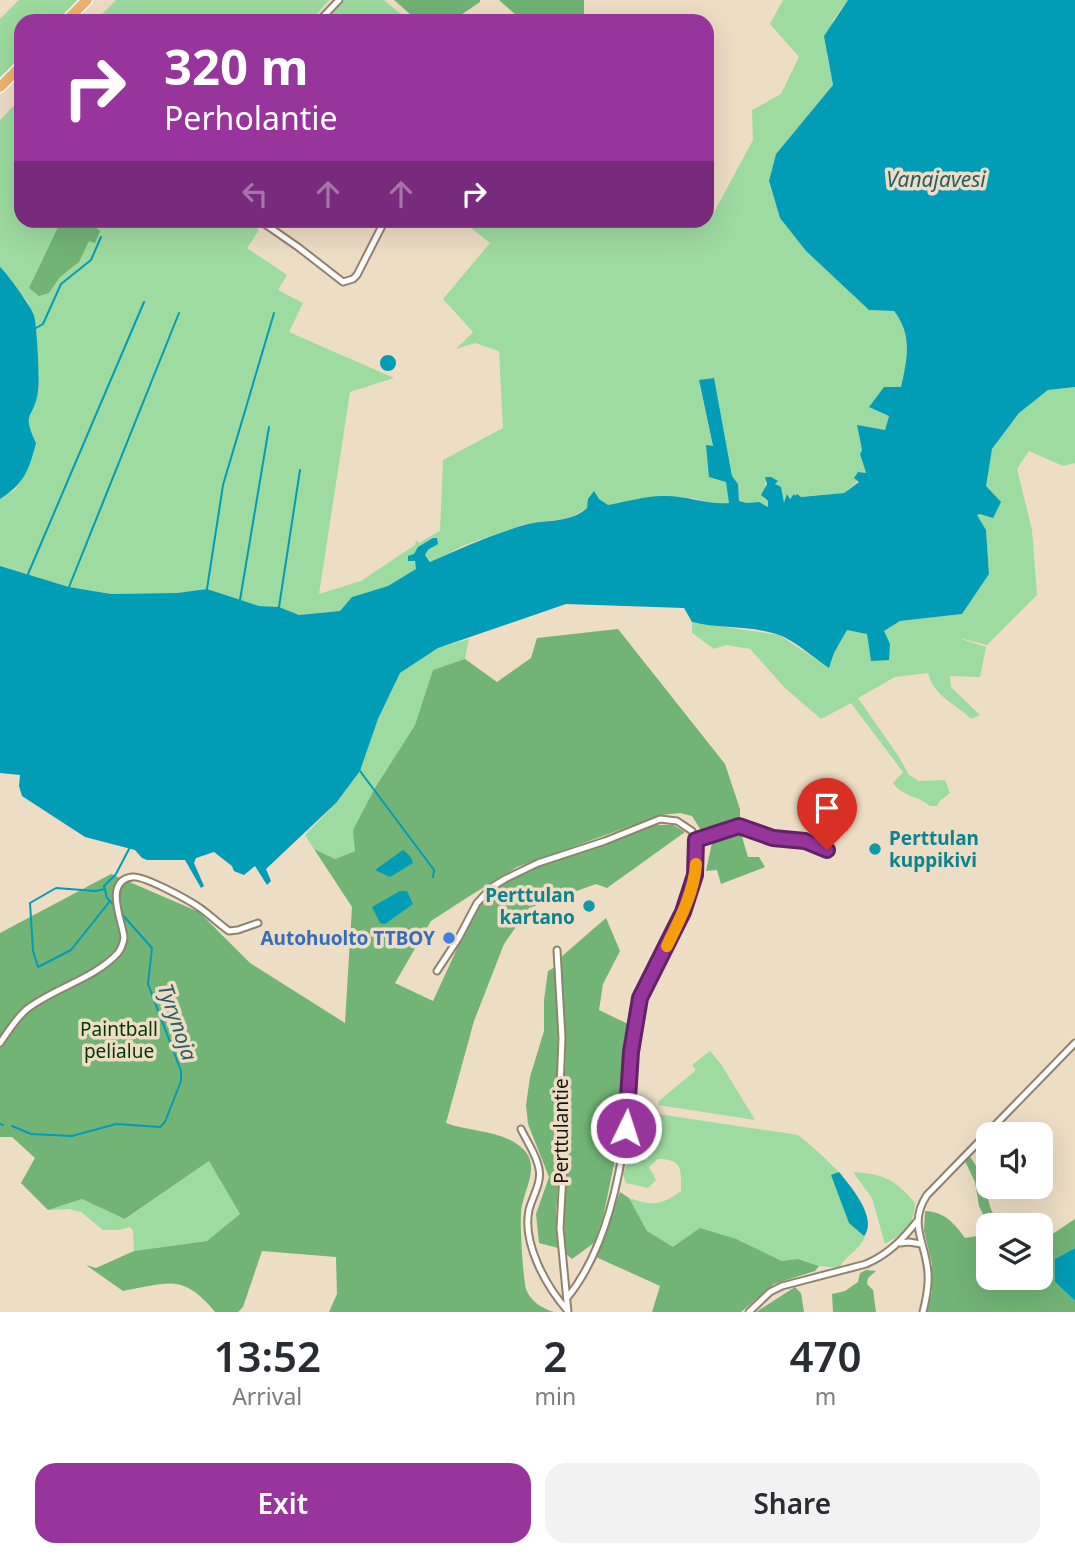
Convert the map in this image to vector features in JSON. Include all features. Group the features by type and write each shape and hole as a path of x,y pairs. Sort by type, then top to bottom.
{"highway":[{"path":"73,14 87,0"},
{"path":"0,86 14,72"}],"street":[{"path":"326,14 339,0"},
{"path":"271,228 343,282 348,282 357,275 380,228"},
{"path":"437,971 477,903 492,887 505,879 538,863 605,841 648,822 668,820 692,831 696,840 695,875 683,912 640,998 631,1052 626,1128 605,1228 574,1289 566,1298"},
{"path":"696,840 739,826 773,838 805,841 827,850"},
{"path":"0,1043 25,1011 117,954 124,942 117,916 117,895 122,883 128,878 141,878 189,902 229,931 258,923"},
{"name":"Perttulantie","path":"557,950 562,1038 558,1137 562,1173 561,1228 568,1312"},
{"path":"923,1312 928,1275 917,1214 927,1195 1075,1043"},
{"name":"Perttulantie","path":"521,1129 540,1169 540,1181 528,1213 534,1252 554,1293 568,1312"},
{"path":"900,1243 918,1220"},
{"path":"749,1312 770,1292 782,1286 866,1264 900,1243 909,1241 921,1244"}],"green space":[{"path":"19,0 78,0 65,14 14,14 14,65 0,78 0,19"},
{"path":"116,0 329,0 317,14 102,14"},
{"path":"344,0 384,0 401,14 331,14"},
{"path":"394,0 480,0 462,14 410,14"},
{"path":"499,0 584,0 584,14 515,14"},
{"path":"783,0 848,0 833,20 827,54 833,85 776,154 769,182 780,218 806,251 869,310 894,311 904,329 906,339 901,388 870,407 889,416 885,430 857,426 862,451 860,454 866,474 844,493 787,498 784,504 775,484 777,482 766,478 764,499 768,501 768,507 759,502 739,501 738,484 732,476 713,378 699,381 713,447 706,445 726,482 730,503 715,504 692,498 665,496 608,505 591,496 587,508 570,518 525,524 465,545 431,562 425,555 432,549 435,537 414,561 417,569 388,586 352,597 340,611 299,615 279,607 259,606 207,589 177,593 111,594 69,587 0,566 0,499 16,489 31,432 27,420 39,390 36,328 28,302 0,267 0,120 14,105 14,228 257,228 259,230 247,248 287,275 278,290 303,303 289,332 394,378 350,392 319,594 361,581 415,545 416,540 419,543 440,531 443,460 503,428 499,351 475,343 456,349 473,332 443,299 490,243 471,228 714,228 714,212 753,140 752,110 781,94 799,57 770,24"},
{"path":"58,228 96,228 100,231 95,243 89,241 79,262 60,277 49,293 39,296 29,288"},
{"path":"1075,387 1075,463 1063,466 1029,451 1017,469 1032,530 1037,595 987,645 955,637 986,647 980,677 950,676 951,687 980,715 971,719 946,699 935,688 928,673 895,677 858,698 909,775 919,781 945,780 950,793 937,806 930,806 896,787 893,783 903,772 851,703 821,719 785,688 750,649 726,645 714,649 692,633 692,622 779,635 829,668 847,630 867,633 871,661 884,631 900,621 962,614 989,574 986,530 976,515 980,514 992,449 1019,413 1048,390"},
{"name":"Paintball pelialue","path":"618,629 725,764 740,809 740,830 748,857 759,857 765,867 721,884 717,870 706,871 713,838 707,840 692,816 680,813 661,815 517,867 468,897 431,921 395,983 433,1001 472,916 488,895 536,866 625,837 650,825 673,825 685,832 607,888 596,884 529,908 504,944 474,1021 446,1123 505,1138 514,1142 528,1155 531,1171 521,1221 525,1283 534,1301 554,1312 329,1312 337,1294 336,1257 262,1251 243,1307 238,1312 215,1312 204,1300 184,1286 163,1284 123,1291 86,1265 96,1268 134,1251 207,1241 240,1214 209,1161 125,1219 82,1199 48,1210 21,1183 35,1158 12,1137 0,1137 0,933 111,874 199,912 250,963 345,1023 352,907 314,849 335,859 355,851 353,830 375,788 415,725 433,670 465,659 497,682 531,658 537,638"},
{"path":"469,639 465,659 433,671 415,725 375,788 355,851 335,859 314,849 305,835 336,803 360,771 378,719 400,673 438,648"},
{"path":"606,918 620,951 603,984 599,1010 628,1024 616,1155 603,1217 594,1243 572,1259 566,1254 564,1224 566,1167 562,1137 566,1048 561,957"},
{"path":"555,967 558,1017 558,1248 539,1243 536,1214 549,1177 528,1124 526,1105 530,1077 544,1031 548,971"},
{"path":"710,1051 721,1064 755,1120 658,1105 659,1101 696,1070 692,1065"},
{"path":"658,1114 798,1135 843,1178 863,1205 867,1230 862,1243 839,1268 819,1266 798,1259 783,1261 766,1254 674,1248 647,1231 629,1198 656,1203 681,1191 679,1167 666,1159 658,1159 649,1167 656,1180 648,1188 626,1183 623,1174 629,1158 647,1160"},
{"path":"969,1155 976,1166 976,1188 975,1182 965,1161"},
{"path":"209,1161 240,1214 207,1241 134,1251 133,1231 130,1227 103,1230 81,1212 69,1209 48,1210 82,1199 126,1219"},
{"path":"853,1172 888,1179 915,1203 910,1224 885,1244 872,1198"},
{"path":"620,1192 629,1198 647,1231 673,1247 700,1228 736,1239 782,1261 798,1259 819,1266 815,1271 774,1284 741,1312 652,1312 660,1286 596,1257"},
{"path":"978,1199 988,1199 993,1213 982,1213"},
{"path":"925,1211 948,1219 965,1238 976,1236 976,1290 1053,1290 1053,1233 1075,1219 1075,1248 1055,1259 1055,1282 1075,1301 1075,1312 927,1312 932,1292 932,1264 924,1231"},
{"path":"866,1270 876,1271 868,1278 867,1284 873,1290 876,1312 833,1312 832,1294 845,1291 858,1282 860,1273"},
{"path":"795,1287 801,1293 804,1312 756,1312"}],"water":[{"name":"Vanajavesi","path":"848,0 1075,0 1075,387 1048,390 1019,413 992,449 986,486 1001,502 993,518 977,515 986,530 989,574 962,614 900,621 884,631 890,644 889,660 871,661 867,634 847,630 829,668 785,637 757,630 692,622 684,608 566,604 438,648 400,673 378,719 360,771 336,803 266,869 271,881 267,885 255,866 244,875 234,871 232,866 214,852 196,858 194,863 204,886 201,888 185,860 147,860 135,850 85,837 22,796 20,775 0,773 0,566 69,587 111,594 177,593 207,589 259,606 279,607 299,615 340,611 352,597 388,586 416,569 415,561 408,561 408,556 433,538 437,538 438,544 425,555 430,562 512,529 573,517 587,508 588,499 594,491 599,499 608,505 663,496 729,503 726,482 709,477 706,445 713,446 699,380 714,378 732,476 738,484 739,501 759,502 768,507 768,501 761,495 767,484 765,477 778,481 775,484 781,487 784,503 787,494 790,499 794,494 801,497 844,493 859,482 854,478 858,472 866,473 860,454 862,450 857,425 885,430 889,416 869,407 884,387 901,387 907,348 904,329 894,311 869,310 806,251 780,218 769,181 776,154 833,85 824,36"},
{"path":"0,267 34,316 39,378 36,401 29,420 36,443 31,461 20,482 0,499"},
{"path":"385,355 391,355 396,363 394,369 385,371 380,366 380,360"},
{"path":"403,850 413,863 390,877 375,870"},
{"path":"400,891 407,891 413,904 385,924 380,923 372,907"},
{"path":"839,1172 856,1194 865,1212 868,1221 864,1236 849,1223 831,1175"},
{"path":"1075,1248 1075,1301 1055,1282 1055,1259"}],"waterway":[{"path":"36,328 43,324 61,284 91,260 101,237"},
{"path":"28,574 144,302"},
{"path":"69,587 179,313"},
{"path":"207,589 223,485 274,313"},
{"path":"240,600 269,427"},
{"path":"279,607 300,470"},
{"path":"360,771 434,870 433,877"},
{"name":"Tyrynoja","path":"114,905 107,898 104,886 116,874 129,849"},
{"path":"105,889 95,891 56,888 30,903 33,951 38,967 71,950 110,901"},
{"name":"Tyrynoja","path":"12,1126 31,1134 72,1136 116,1124 160,1127 165,1122 181,1081 181,1071 148,984 152,948 120,912"}],"slow traffic":[{"path":"667,946 683,912 696,864"}],"place":[{"name":"Perttulan kuppikivi","path":"875,849"},
{"name":"Perttulan kartano","path":"589,906"},
{"name":"Autohuolto TTBOY","path":"449,938"}],"route":[{"path":"626,1128 631,1052 640,998 683,912 695,875 696,840 739,826 773,838 805,841 827,850"}]}
